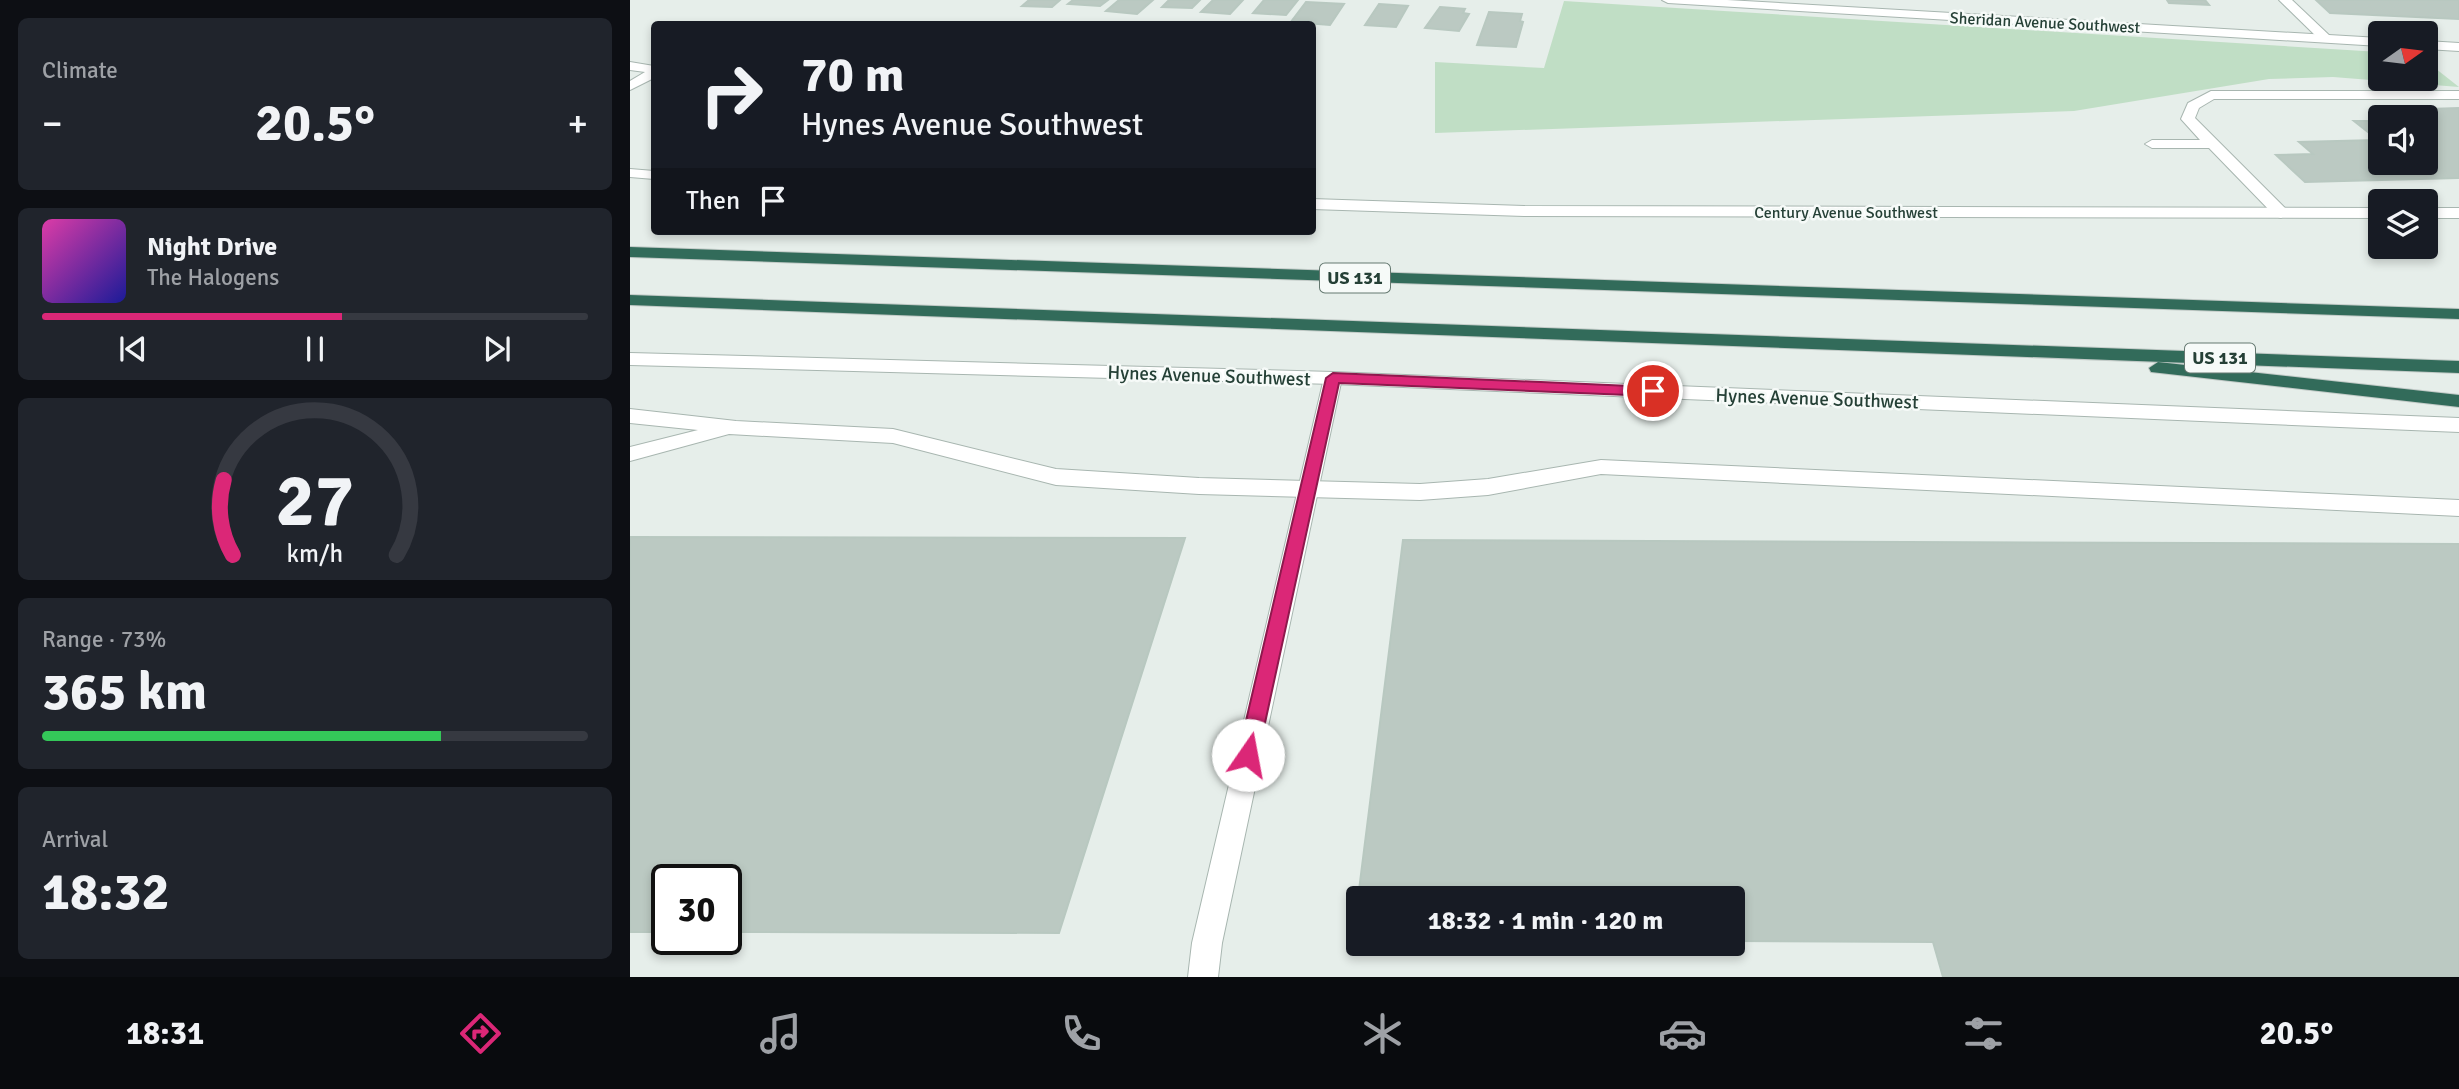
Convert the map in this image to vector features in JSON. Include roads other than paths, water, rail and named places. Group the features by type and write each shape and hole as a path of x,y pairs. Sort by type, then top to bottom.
{"highway":[{"name":"US 131","path":"630,251 2459,314"},
{"name":"US 131","path":"630,300 2459,367"},
{"path":"1982,348 2459,401"}],"street":[{"name":"Sheridan Avenue Southwest","path":"1668,0 2368,41"},
{"path":"2285,0 2326,38"},
{"path":"2438,46 2459,47"},
{"path":"630,66 651,70"},
{"path":"630,86 651,73"},
{"path":"2281,213 2188,118 2193,106 2211,95 2459,95"},
{"path":"2152,144 2214,144"},
{"path":"630,173 651,175"},
{"name":"Century Avenue Southwest","path":"1316,204 1524,211 2368,213"},
{"path":"2438,212 2459,212"},
{"name":"Hynes Avenue Southwest","path":"630,359 1333,378 2459,425"},
{"path":"1203,977 1209,929 1333,378"},
{"path":"630,415 736,428 893,436 1056,477 1199,486 1420,492 1454,490 1601,467 2459,508"},
{"path":"630,454 736,428"}]}
